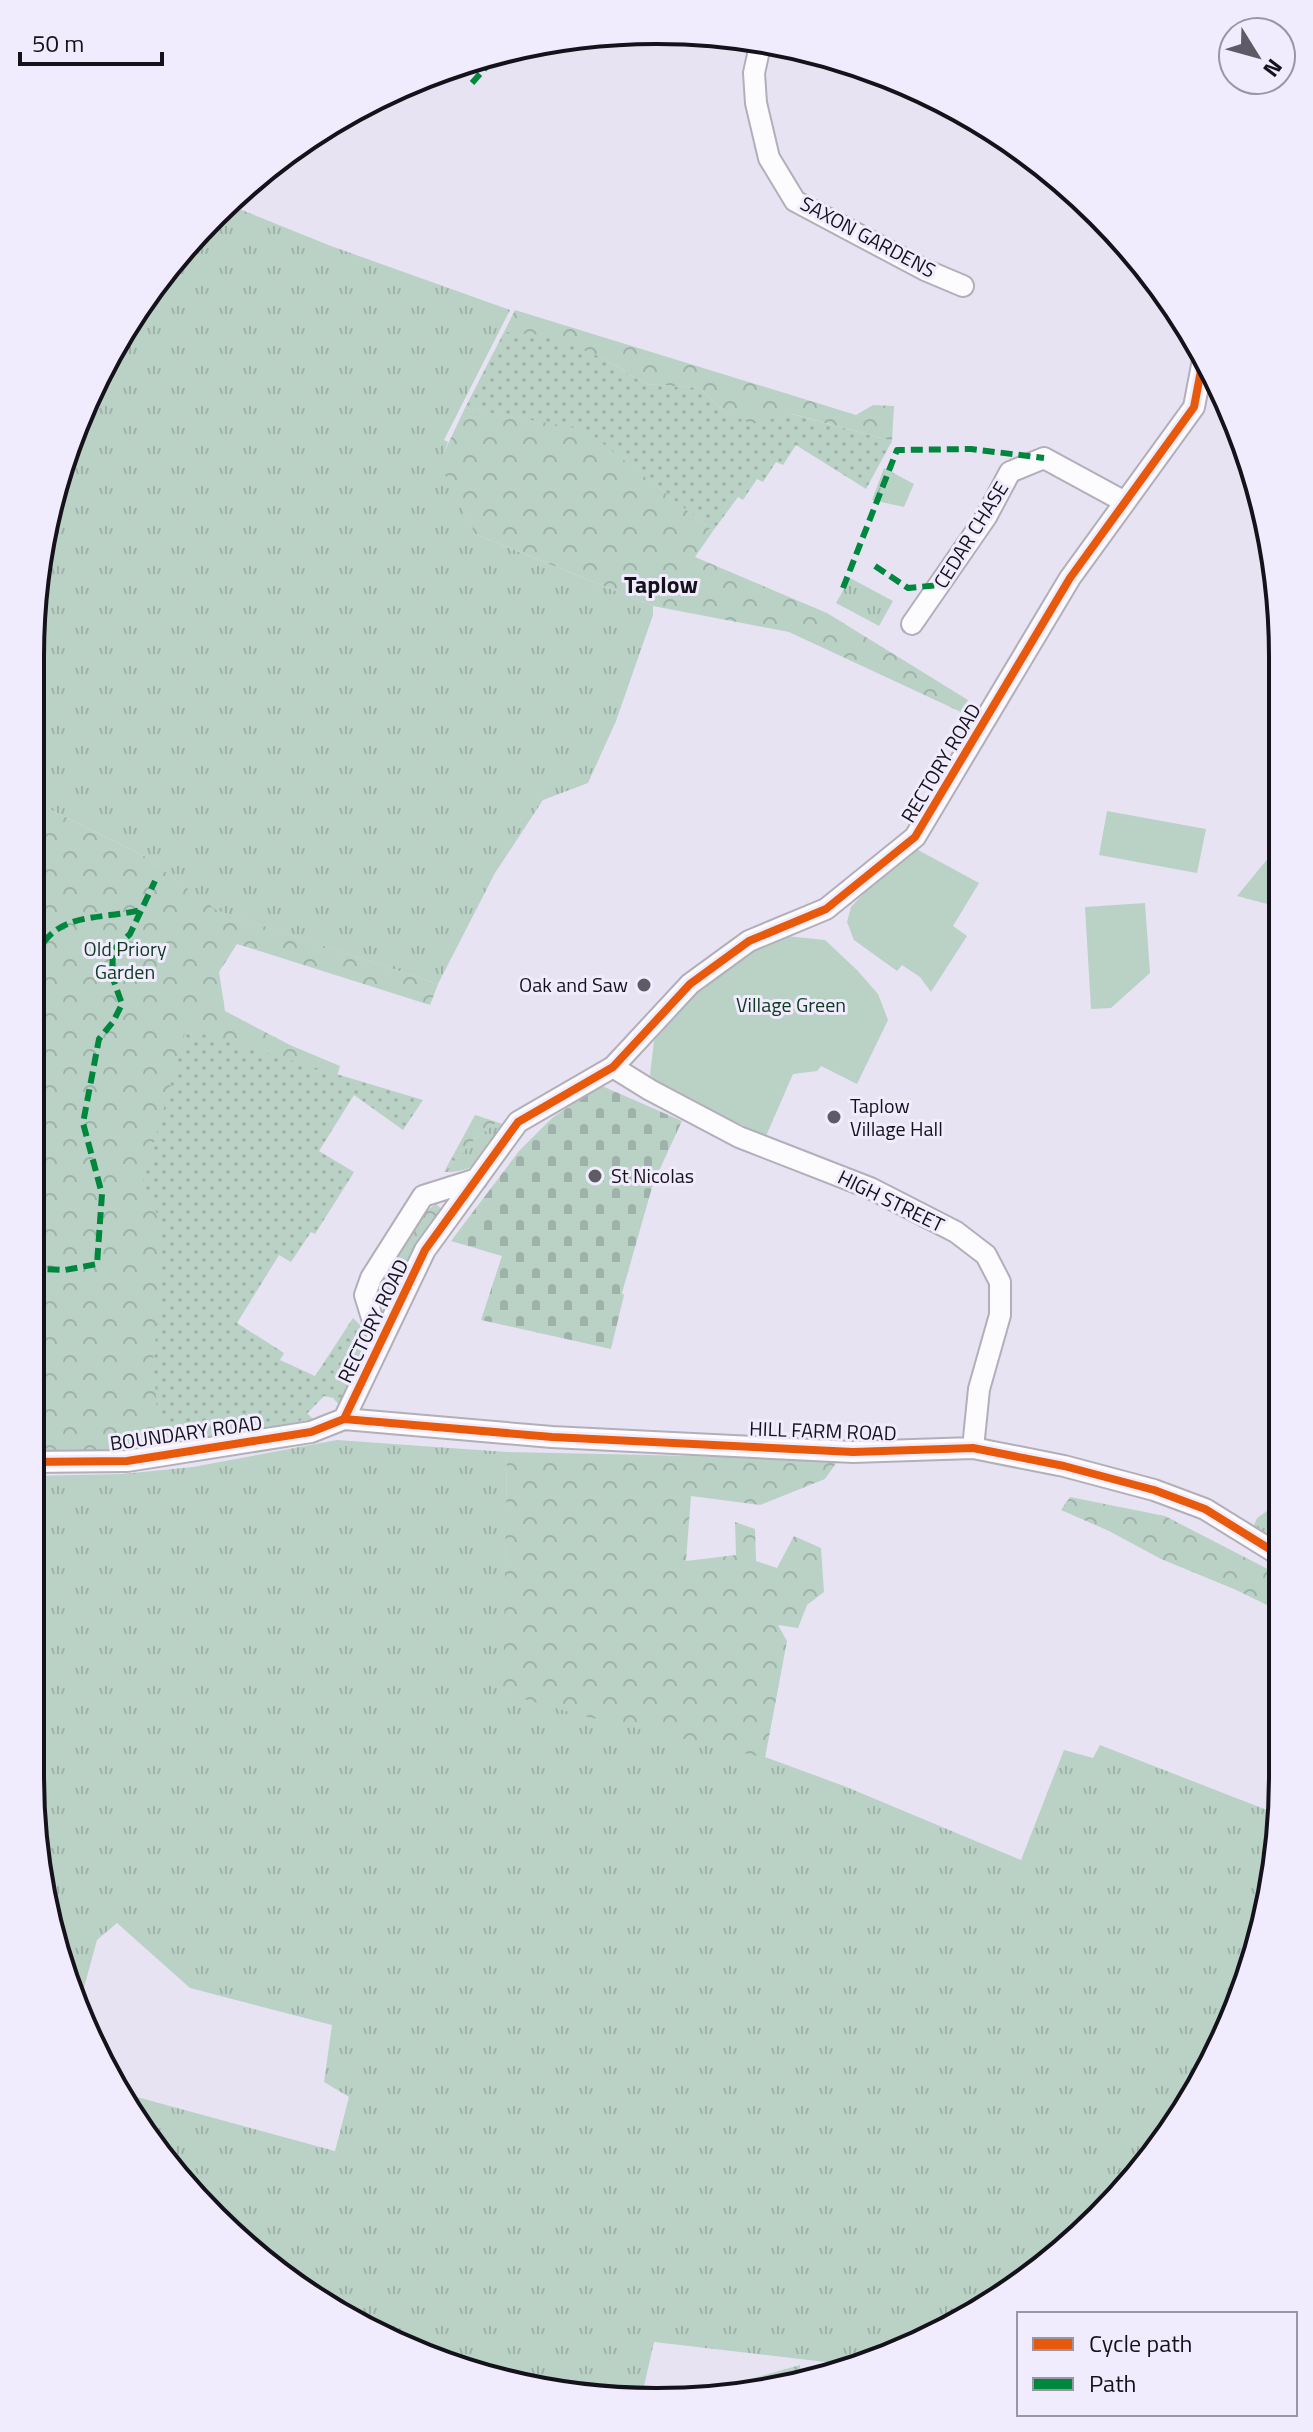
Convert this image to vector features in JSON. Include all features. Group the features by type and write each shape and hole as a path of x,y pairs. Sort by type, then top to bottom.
{"street":[{"name":"SAXON GARDENS","path":"758,53 754,73 756,103 769,158 795,201 913,264 963,286"},
{"name":"RECTORY ROAD","path":"344,1419 425,1250 518,1122 613,1067 690,984 749,941 826,909 915,837 1070,578 1194,407 1200,375"},
{"name":"CEDAR CHASE","path":"912,624 986,517 1010,472 1044,458 1125,502"},
{"name":"HIGH STREET","path":"613,1067 739,1137 870,1188 956,1232 986,1255 1000,1282 1000,1315 979,1389 973,1448"},
{"path":"380,1344 365,1295 371,1278 423,1196 477,1179"},
{"name":"HILL FARM ROAD","path":"344,1419 552,1437 853,1452 973,1448 1064,1466 1154,1490 1205,1509 1269,1549"},
{"name":"BOUNDARY ROAD","path":"44,1462 127,1461 311,1432 344,1419"}],"green space":[{"path":"239,209 331,246 510,310 444,440 448,442 440,463 475,534 653,606 653,615 616,721 588,783 543,800 495,873 438,984 215,910 146,857 44,806 44,656 49,577 65,498 107,386 147,316 196,253"},
{"path":"515,310 856,415 873,405 894,406 892,441 792,414 752,425 725,412 700,388 646,384 601,357 504,332"},
{"path":"504,332 546,335 601,357 646,384 700,388 725,412 752,424 791,414 892,441 866,489 796,445 783,465 776,462 763,482 757,479 743,500 738,497 713,531 586,430 465,408"},
{"path":"645,398 587,430 713,531 695,557 827,613 968,700 961,712 789,632 653,606 475,534 439,463 465,408 586,429"},
{"path":"884,468 914,484 904,507 872,500"},
{"path":"850,578 893,601 879,626 836,603"},
{"name":"Old Priory Garden","path":"44,806 146,857 216,910 438,984 430,1005 237,944 219,972 225,1011 290,1045 340,1066 330,1101 181,1248 294,1400 319,1425 236,1433 96,1460 44,1461"},
{"path":"1107,811 1206,829 1197,873 1099,855"},
{"name":"Village Green","path":"909,845 979,883 953,926 967,936 931,992 920,977 902,965 897,971 854,940 847,922 851,907"},
{"path":"1269,857 1269,904 1237,896"},
{"path":"1145,903 1150,973 1111,1008 1091,1009 1085,907"},
{"name":"Village Green","path":"776,935 825,940 878,994 888,1020 857,1084 821,1066 817,1071 793,1074 766,1136 663,1089 650,1075 654,1041 691,995 729,961"},
{"path":"186,1029 423,1100 403,1130 354,1095 319,1151 354,1172 315,1234 311,1232 291,1262 279,1255 237,1323 284,1353 280,1360 315,1376 353,1318 371,1336 373,1371 341,1407 333,1398 324,1396 300,1421 223,1430 160,1446 153,1359 162,1225 143,1182"},
{"path":"600,1085 682,1121 653,1184 622,1293 611,1349 481,1320 502,1256 451,1241 519,1151 552,1118"},
{"path":"475,1115 497,1122 476,1138 444,1172"},
{"path":"497,1122 505,1125 482,1159 467,1169 444,1172 476,1138"},
{"path":"436,1204 446,1213 392,1309 374,1302 379,1287 426,1211"},
{"path":"337,1440 507,1452 504,1693 765,1757 844,1786 1021,1860 1064,1750 1093,1758 1100,1745 1268,1811 1257,1895 1236,1972 1206,2046 1166,2116 1090,2209 997,2285 927,2325 829,2362 654,2342 644,2388 577,2383 498,2367 422,2341 350,2306 316,2285 223,2209 171,2148 135,2096 335,2151 349,2097 324,2082 332,2025 190,1988 117,1923 97,1940 83,1990 65,1934 49,1855 44,1776 44,1476 122,1474 193,1467"},
{"path":"507,1452 839,1459 825,1479 760,1505 691,1496 686,1561 736,1555 735,1522 755,1529 756,1561 777,1568 794,1536 821,1548 824,1592 807,1605 798,1628 778,1625 787,1641 765,1758 580,1715 503,1693"},
{"path":"1070,1497 1165,1516 1269,1570 1269,1606 1161,1559 1061,1510"},
{"path":"1269,1510 1269,1536 1254,1525 1257,1518"},
{"path":"800,2365 800,2370 736,2383"}],"marked path":[{"path":"472,83 484,69"},
{"path":"843,588 897,450 971,449 1044,458"},
{"path":"875,566 908,588 939,585"},
{"path":"44,1269 65,1270 97,1264 102,1194 83,1123 99,1039 122,1004 112,976 113,950 130,934 155,881"},
{"path":"44,942 52,933 77,921 141,910"}],"cycle path":[{"path":"344,1419 425,1250 518,1122 613,1067 690,984 749,941 826,909 915,837 1070,578 1194,407 1200,375"},
{"path":"44,1462 127,1461 311,1432 344,1419 552,1437 853,1452 973,1448 1064,1466 1154,1490 1205,1509 1269,1549"}],"place":[{"name":"Oak and Saw","path":"644,985"},
{"name":"Taplow Village Hall","path":"834,1117"},
{"name":"St Nicolas","path":"595,1176"}],"district":[{"name":"Taplow","path":"661,585"}]}
